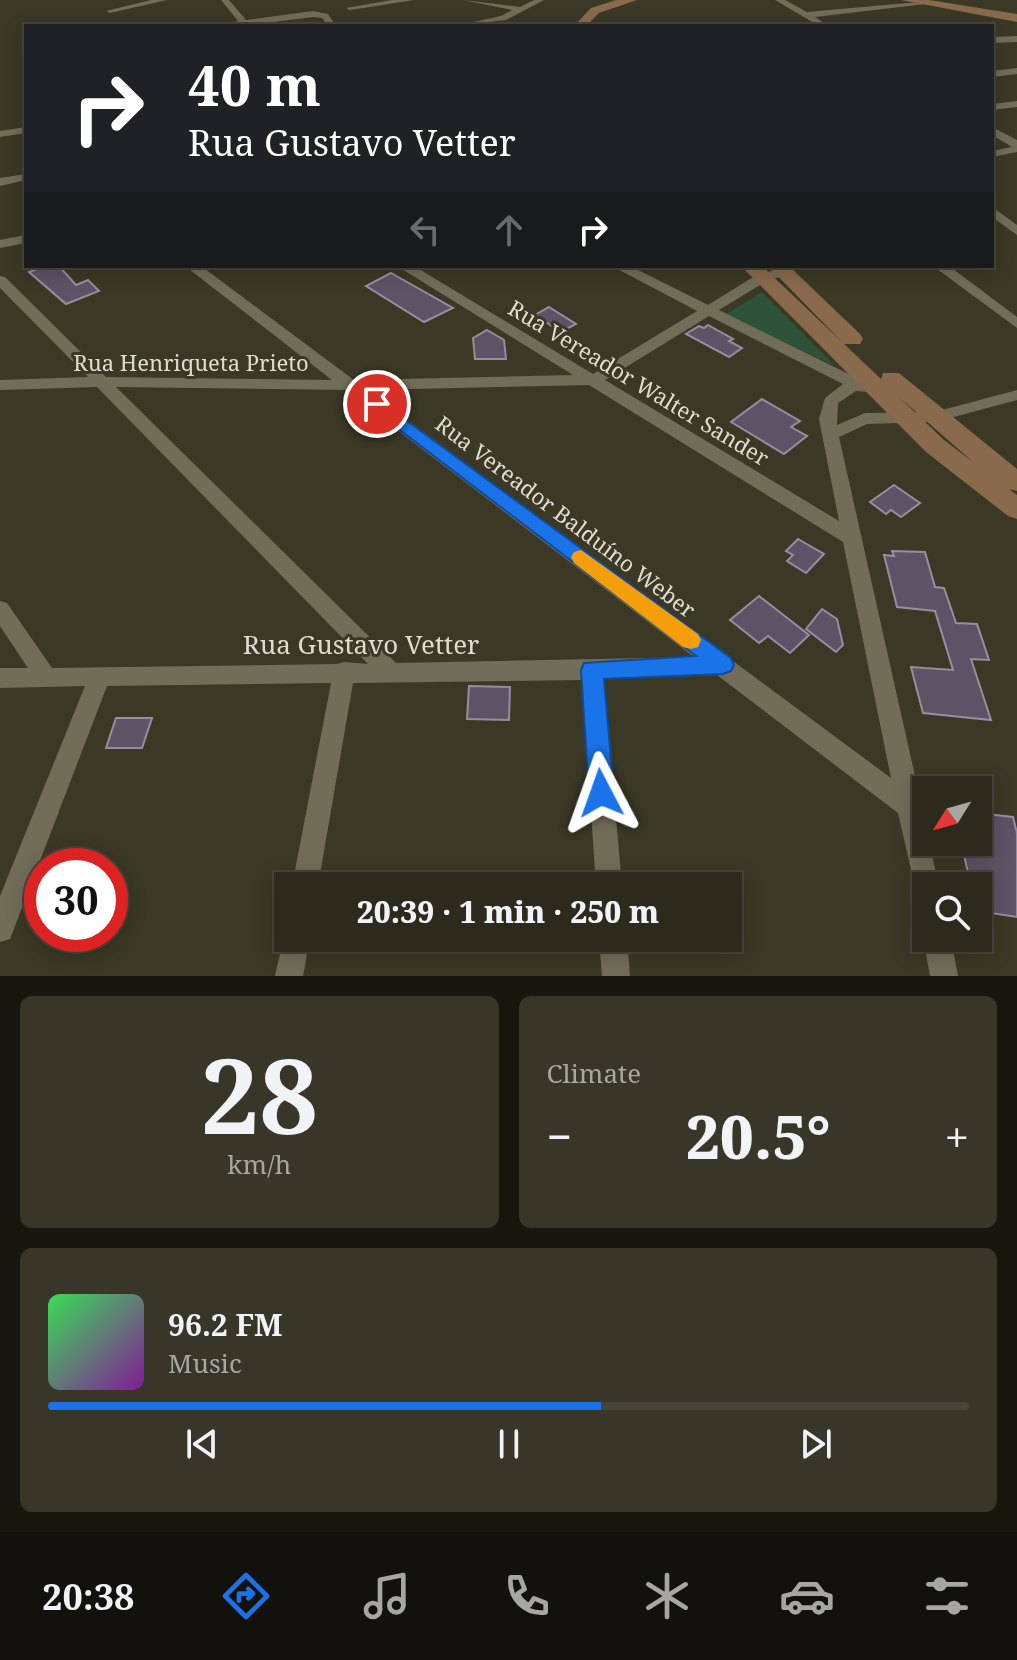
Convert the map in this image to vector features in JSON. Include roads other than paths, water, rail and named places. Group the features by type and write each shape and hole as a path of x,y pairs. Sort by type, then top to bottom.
{"main road":[{"path":"575,10 604,0"},
{"path":"581,24 584,17 594,11 631,0"},
{"path":"907,0 1017,18"},
{"path":"945,0 1017,11"},
{"path":"769,270 899,402 935,446 1017,509"},
{"path":"899,402 935,417 1017,482"}],"street":[{"path":"105,0 113,15 163,0"},
{"path":"225,0 244,23"},
{"path":"350,8 410,0"},
{"path":"467,0 519,9"},
{"path":"470,24 503,18 540,0"},
{"path":"779,0 822,24"},
{"path":"806,15 930,3"},
{"path":"237,24 313,14 325,16 331,24"},
{"path":"994,40 1017,39"},
{"path":"994,74 1017,71"},
{"path":"994,107 1017,104"},
{"path":"0,134 24,130"},
{"path":"994,131 1017,147"},
{"path":"994,153 1017,147"},
{"path":"0,182 24,177"},
{"path":"994,213 1017,231"},
{"path":"0,244 24,239"},
{"name":"Rua Vereador Balduíno Weber","path":"195,268 910,807"},
{"name":"Rua Vereador Walter Sander","path":"407,268 851,537"},
{"path":"623,268 854,385 899,402"},
{"path":"943,268 1017,324"},
{"path":"594,380 769,270"},
{"path":"0,280 390,672"},
{"name":"Rua Henriqueta Prieto","path":"0,385 103,382 352,385 594,380"},
{"path":"854,385 832,398 827,407 851,537 923,872"},
{"path":"935,417 1017,395"},
{"path":"831,434 899,402"},
{"path":"0,609 46,677"},
{"name":"Rua Gustavo Vetter","path":"0,678 592,670 723,665"},
{"path":"592,670 608,872"},
{"path":"308,872 344,671"},
{"path":"0,929 100,676"},
{"path":"289,976 293,952"},
{"path":"614,952 616,976"},
{"path":"940,952 944,976"}]}
